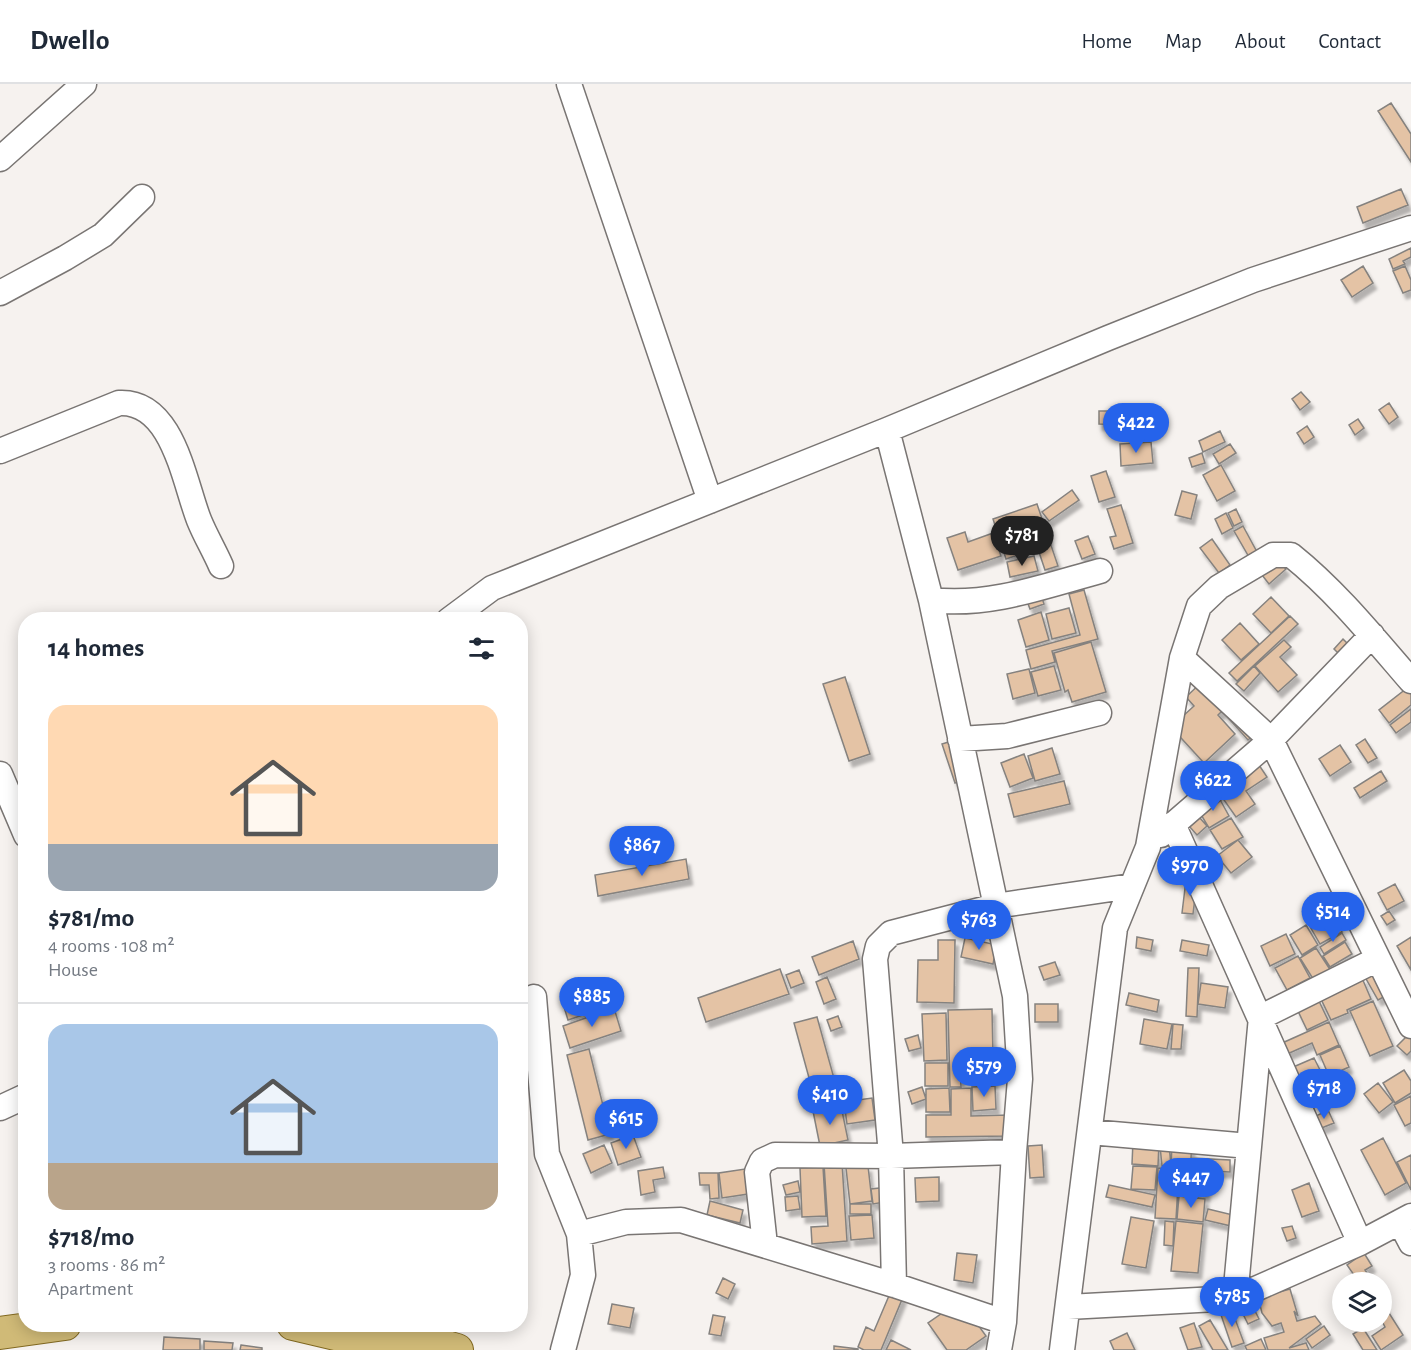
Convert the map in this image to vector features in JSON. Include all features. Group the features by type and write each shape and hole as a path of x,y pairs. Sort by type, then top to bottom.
{"main road":[{"path":"0,1317 18,1314"},
{"path":"0,1333 18,1331"},
{"path":"334,1332 457,1350"},
{"path":"364,1338 404,1350"}],"street":[{"path":"0,159 84,84"},
{"path":"569,84 710,501"},
{"path":"0,293 103,235 142,197"},
{"path":"456,612 492,588 887,430 1108,338 1253,280 1411,228"},
{"path":"0,451 119,403 131,402 163,426 173,443 199,520 221,566"},
{"path":"887,430 931,600 1016,996 1020,1079 1004,1322 999,1350"},
{"path":"1062,1350 1115,928 1148,847 1182,658 1199,606 1219,587 1273,555 1291,555 1309,570 1372,635 1411,681"},
{"path":"931,600 956,603 1009,596 1100,571"},
{"path":"1148,847 1270,740 1372,635"},
{"path":"1182,658 1270,740 1411,1026"},
{"path":"960,739 1007,736 1099,713"},
{"path":"0,774 18,816"},
{"path":"1173,824 1360,1243"},
{"path":"894,1285 891,1156 875,960 878,946 891,933 995,906 1132,886"},
{"path":"1261,1017 1378,959"},
{"path":"534,998 547,1154 579,1234 582,1275 563,1350"},
{"path":"1234,1298 1261,1017"},
{"path":"0,1108 18,1100"},
{"path":"1090,1132 1249,1146"},
{"path":"765,1245 757,1172 762,1161 775,1155 891,1156 1014,1152"},
{"path":"579,1234 626,1222 681,1220 894,1285 1004,1322"},
{"path":"1068,1307 1234,1298 1360,1243 1408,1227"}],"building":[{"path":"1391,103 1411,134 1411,162 1378,111"},
{"path":"1401,189 1408,205 1363,223 1357,207"},
{"path":"1411,248 1411,257 1403,261 1405,264 1393,269 1389,259"},
{"path":"1363,266 1373,283 1352,297 1341,280"},
{"path":"1405,266 1411,280 1411,290 1403,293 1393,271"},
{"path":"1301,392 1310,402 1300,410 1292,399"},
{"path":"1389,403 1398,417 1389,424 1379,410"},
{"path":"1099,411 1139,411 1139,425 1099,424"},
{"path":"1358,419 1364,428 1355,435 1349,425"},
{"path":"1307,426 1314,437 1304,444 1297,433"},
{"path":"1220,431 1225,442 1203,452 1199,441"},
{"path":"1151,442 1153,463 1121,466 1120,444"},
{"path":"1230,444 1236,453 1219,464 1213,454"},
{"path":"1202,453 1205,463 1192,467 1189,458"},
{"path":"1221,465 1235,491 1217,501 1203,475"},
{"path":"1106,471 1115,497 1099,502 1091,476"},
{"path":"1072,490 1079,500 1049,521 1042,512"},
{"path":"1182,491 1197,495 1191,519 1175,515"},
{"path":"1037,504 1058,566 1045,570 1033,534 1022,538 1027,552 1006,559 993,519"},
{"path":"1121,505 1133,543 1114,549 1110,537 1116,536 1107,509"},
{"path":"1236,509 1242,522 1234,526 1228,513"},
{"path":"1226,513 1233,528 1222,534 1215,519"},
{"path":"1243,526 1257,552 1249,557 1234,531"},
{"path":"965,532 968,542 993,533 1001,556 958,570 947,538"},
{"path":"1088,536 1095,554 1082,559 1075,541"},
{"path":"1212,539 1230,565 1219,573 1200,548"},
{"path":"1034,556 1038,571 1010,577 1007,562"},
{"path":"1278,561 1286,569 1269,584 1262,575"},
{"path":"1084,590 1098,639 1052,651 1055,662 1031,669 1026,650 1080,635 1069,594"},
{"path":"1040,592 1044,604 1030,609 1025,596"},
{"path":"1271,597 1289,616 1271,633 1253,614"},
{"path":"1069,608 1076,633 1052,639 1046,614"},
{"path":"1041,612 1049,640 1026,647 1018,620"},
{"path":"1290,616 1298,624 1237,681 1229,673"},
{"path":"1240,623 1259,644 1241,660 1222,640"},
{"path":"1343,639 1349,645 1340,655 1334,649"},
{"path":"1284,640 1291,647 1280,657 1297,675 1278,692 1255,666"},
{"path":"1091,642 1106,692 1072,702 1068,690 1065,692 1054,653"},
{"path":"1054,666 1061,690 1038,696 1031,672"},
{"path":"1254,666 1260,673 1244,691 1236,684"},
{"path":"1029,669 1035,693 1013,699 1007,674"},
{"path":"845,677 870,754 849,761 823,684"},
{"path":"1207,677 1258,731 1248,740 1222,711 1218,715 1235,734 1204,763 1171,727 1194,706 1186,697"},
{"path":"1411,685 1411,705 1389,723 1379,710"},
{"path":"1411,709 1411,722 1396,733 1390,725"},
{"path":"958,739 971,778 955,783 942,744"},
{"path":"1365,739 1377,758 1368,763 1356,745"},
{"path":"1340,745 1351,762 1330,776 1319,759"},
{"path":"1052,748 1060,774 1035,781 1028,756"},
{"path":"1024,754 1033,778 1010,787 1001,763"},
{"path":"1259,765 1267,777 1246,791 1255,804 1236,817 1217,790"},
{"path":"1381,771 1387,781 1360,798 1354,788"},
{"path":"1064,781 1070,804 1014,817 1008,794"},
{"path":"1218,796 1229,816 1209,828 1197,808"},
{"path":"1199,817 1207,826 1197,835 1189,826"},
{"path":"1231,818 1243,837 1222,849 1210,830"},
{"path":"1238,840 1252,857 1231,873 1217,856"},
{"path":"686,859 689,879 598,896 595,875"},
{"path":"1186,880 1197,881 1193,914 1182,913"},
{"path":"1395,884 1404,901 1387,910 1378,893"},
{"path":"1330,911 1342,932 1320,944 1308,923"},
{"path":"1389,911 1395,920 1387,925 1381,916"},
{"path":"1306,925 1318,945 1302,955 1290,935"},
{"path":"1342,933 1346,940 1324,954 1320,947"},
{"path":"1286,934 1295,954 1270,966 1261,946"},
{"path":"1137,937 1153,940 1151,951 1136,948"},
{"path":"1411,937 1411,970 1397,946"},
{"path":"965,938 997,945 993,964 961,957"},
{"path":"938,940 955,940 954,1003 917,1002 918,960 938,960"},
{"path":"1182,940 1209,945 1207,956 1180,951"},
{"path":"853,941 859,959 819,975 812,957"},
{"path":"1345,942 1352,954 1330,967 1323,956"},
{"path":"1316,948 1331,971 1315,982 1300,958"},
{"path":"1298,956 1310,978 1287,990 1275,968"},
{"path":"1055,962 1060,975 1044,980 1039,967"},
{"path":"1188,968 1199,968 1197,1017 1186,1016"},
{"path":"780,969 789,994 706,1022 698,998"},
{"path":"799,970 804,983 791,988 786,975"},
{"path":"1377,970 1391,993 1378,1000 1365,977"},
{"path":"827,977 836,999 824,1004 816,982"},
{"path":"1362,978 1371,999 1331,1020 1320,997"},
{"path":"1201,983 1228,987 1225,1008 1198,1004"},
{"path":"579,991 586,1014 568,1020 561,997"},
{"path":"1129,993 1159,1000 1157,1012 1126,1005"},
{"path":"1318,999 1328,1020 1307,1030 1297,1009"},
{"path":"1373,1001 1393,1046 1370,1056 1350,1011"},
{"path":"1035,1004 1058,1004 1058,1022 1035,1022"},
{"path":"614,1008 621,1031 570,1048 563,1026"},
{"path":"992,1009 993,1057 969,1058 970,1071 960,1071 961,1087 950,1087 948,1010"},
{"path":"946,1013 947,1060 924,1061 922,1014"},
{"path":"838,1016 842,1027 831,1031 827,1020"},
{"path":"817,1017 840,1100 817,1107 794,1023"},
{"path":"1144,1019 1172,1024 1167,1049 1140,1044"},
{"path":"1329,1022 1339,1045 1317,1055 1312,1043 1285,1055 1280,1044"},
{"path":"1173,1024 1183,1025 1181,1049 1171,1049"},
{"path":"918,1035 921,1048 909,1051 905,1039"},
{"path":"1408,1035 1411,1038 1411,1051 1407,1055 1397,1046"},
{"path":"1340,1046 1349,1067 1329,1076 1320,1055"},
{"path":"589,1049 610,1134 588,1140 567,1055"},
{"path":"1314,1058 1321,1072 1297,1082 1291,1068"},
{"path":"992,1059 994,1083 971,1084 970,1061"},
{"path":"925,1063 948,1063 948,1086 925,1086"},
{"path":"1404,1070 1411,1081 1411,1093 1395,1103 1383,1083"},
{"path":"1378,1083 1393,1102 1379,1113 1364,1094"},
{"path":"995,1086 996,1109 973,1111 972,1087"},
{"path":"922,1087 926,1099 912,1104 908,1092"},
{"path":"949,1088 950,1112 926,1112 926,1089"},
{"path":"971,1088 971,1116 1010,1115 1011,1136 926,1137 926,1115 951,1115 951,1089"},
{"path":"1411,1096 1411,1123 1405,1126 1394,1105"},
{"path":"872,1098 875,1120 847,1124 844,1102"},
{"path":"841,1106 848,1140 820,1146 813,1111"},
{"path":"1328,1110 1334,1123 1319,1129 1314,1117"},
{"path":"633,1135 641,1157 618,1165 611,1143"},
{"path":"1383,1138 1406,1183 1385,1195 1361,1150"},
{"path":"1133,1141 1159,1142 1158,1166 1132,1164"},
{"path":"1172,1142 1192,1143 1191,1158 1230,1160 1230,1172 1171,1169"},
{"path":"604,1145 612,1163 591,1173 583,1154"},
{"path":"1042,1145 1044,1177 1030,1178 1028,1146"},
{"path":"1169,1145 1171,1165 1162,1166 1160,1146"},
{"path":"1411,1155 1411,1190 1397,1162"},
{"path":"842,1163 847,1241 812,1244 811,1227 828,1226 824,1164"},
{"path":"868,1166 872,1201 850,1204 846,1168"},
{"path":"1133,1166 1157,1167 1155,1190 1131,1189"},
{"path":"663,1167 665,1178 653,1180 655,1192 641,1195 638,1171"},
{"path":"823,1167 826,1216 802,1217 800,1168"},
{"path":"1158,1168 1179,1169 1176,1219 1155,1218"},
{"path":"745,1169 748,1194 722,1198 719,1173"},
{"path":"1181,1171 1207,1173 1206,1196 1180,1195"},
{"path":"699,1173 718,1173 719,1198 710,1199 709,1185 700,1185"},
{"path":"939,1177 939,1201 916,1202 915,1178"},
{"path":"798,1181 800,1192 786,1195 783,1185"},
{"path":"1309,1183 1319,1211 1302,1217 1292,1190"},
{"path":"1109,1185 1155,1195 1152,1207 1106,1197"},
{"path":"888,1187 891,1201 873,1204 871,1189"},
{"path":"798,1196 800,1209 786,1211 785,1197"},
{"path":"1179,1196 1205,1199 1203,1222 1177,1219"},
{"path":"710,1201 743,1210 740,1223 707,1215"},
{"path":"850,1204 871,1204 871,1214 850,1214"},
{"path":"1208,1209 1233,1215 1231,1226 1205,1220"},
{"path":"872,1215 874,1238 851,1240 849,1216"},
{"path":"1131,1217 1154,1221 1146,1268 1122,1264"},
{"path":"1165,1221 1174,1222 1173,1246 1164,1245"},
{"path":"1176,1221 1203,1224 1198,1273 1171,1271"},
{"path":"1292,1226 1296,1238 1287,1241 1282,1228"},
{"path":"957,1253 977,1255 973,1283 954,1280"},
{"path":"1364,1253 1372,1266 1365,1270 1366,1272 1352,1272 1347,1265"},
{"path":"723,1278 735,1284 728,1299 716,1293"},
{"path":"1290,1289 1298,1316 1294,1311 1297,1321 1315,1316 1321,1324 1289,1348 1306,1343 1309,1350 1268,1350 1264,1338 1284,1332 1281,1323 1272,1326 1262,1313 1259,1301 1265,1296"},
{"path":"891,1291 903,1297 881,1350 864,1350 858,1347 866,1327 874,1331"},
{"path":"1250,1301 1259,1319 1248,1324 1239,1306"},
{"path":"612,1304 634,1308 630,1328 608,1324"},
{"path":"951,1307 966,1308 986,1336 966,1350 947,1350 928,1323"},
{"path":"1231,1308 1244,1343 1232,1347 1220,1312"},
{"path":"713,1315 725,1317 721,1336 709,1334"},
{"path":"1392,1318 1403,1335 1381,1350 1372,1336 1378,1332 1392,1332"},
{"path":"1210,1320 1228,1350 1213,1350 1199,1326"},
{"path":"1194,1323 1202,1347 1188,1350 1180,1328"},
{"path":"1324,1326 1330,1335 1312,1348 1306,1339"},
{"path":"1366,1332 1377,1350 1363,1350 1353,1334"},
{"path":"1127,1333 1135,1350 1114,1350 1110,1341"},
{"path":"164,1337 200,1339 200,1350 163,1350"},
{"path":"1261,1339 1266,1350 1247,1350 1245,1346"},
{"path":"891,1340 911,1350 886,1350"},
{"path":"204,1341 233,1343 232,1350 204,1350"},
{"path":"241,1345 262,1348 262,1350 240,1350"},
{"path":"834,1346 858,1349 858,1350 834,1350"}]}
